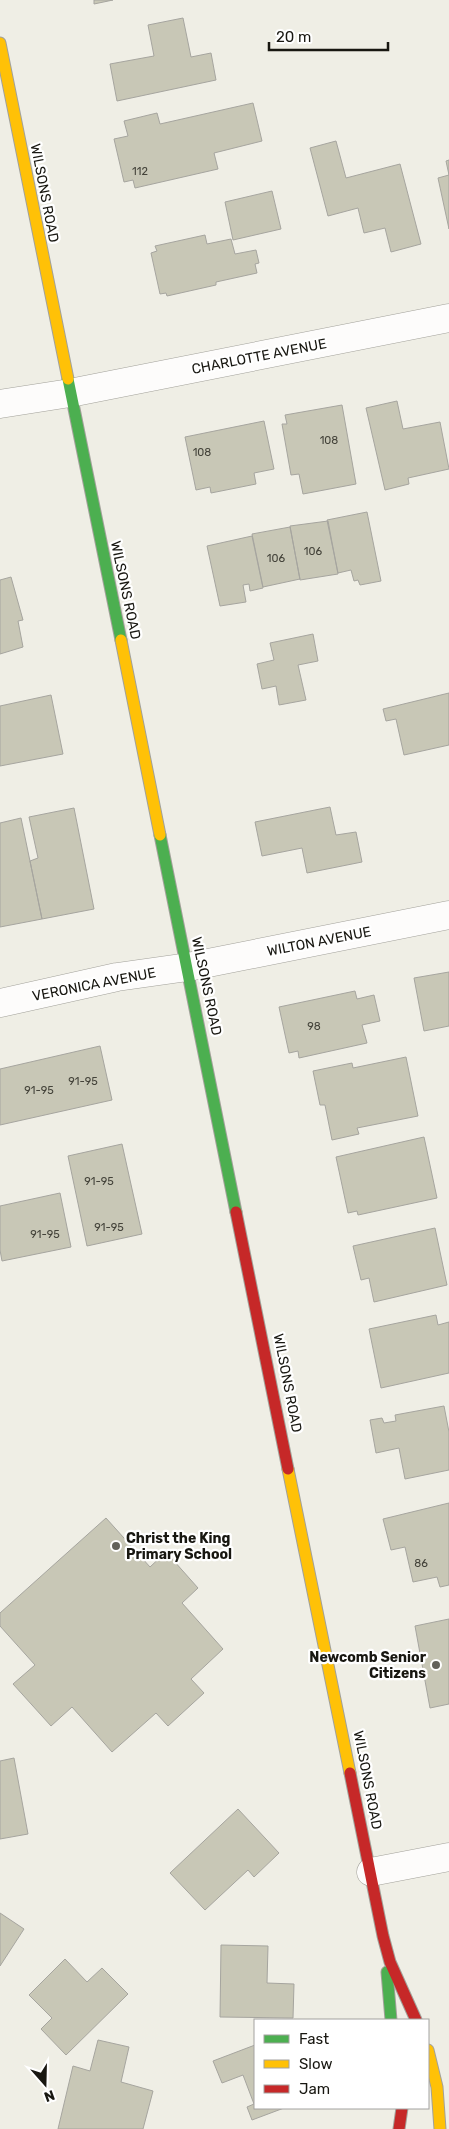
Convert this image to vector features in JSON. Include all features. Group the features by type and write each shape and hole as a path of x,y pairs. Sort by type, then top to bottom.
{"street":[{"name":"WILSONS ROAD","path":"0,43 372,1872 383,1936 392,2019"},
{"name":"CHARLOTTE AVENUE","path":"0,404 70,393 449,318"},
{"name":"WILTON AVENUE","path":"188,967 449,916"},
{"name":"VERONICA AVENUE","path":"0,1003 117,977 188,967"},
{"path":"372,1872 449,1857"},
{"name":"WILSONS ROAD","path":"383,1936 390,1962 416,2019"},
{"path":"429,2055 436,2087 440,2129"},
{"path":"398,2129 402,2109"}],"building":[{"path":"94,0 113,0 94,4"},
{"path":"183,18 191,57 211,53 216,80 117,101 110,64 154,56 148,25"},
{"path":"253,103 262,141 214,153 218,169 135,188 133,180 124,182 114,139 128,136 124,121 157,113 160,124"},
{"path":"336,141 346,178 400,164 421,244 391,252 385,228 364,233 358,208 328,216 310,148"},
{"path":"449,160 449,175 446,161"},
{"path":"449,175 449,229 438,178"},
{"path":"272,191 281,229 233,240 225,202"},
{"path":"205,235 207,244 231,239 235,254 256,250 259,263 255,264 257,273 167,296 166,293 160,294 151,253 157,251 155,246"},
{"path":"397,401 403,429 440,422 449,469 408,478 409,484 385,490 366,408"},
{"path":"342,405 356,484 303,494 299,474 291,475 282,424 287,424 285,415"},
{"path":"264,421 274,469 254,473 256,484 211,493 210,487 196,490 185,437"},
{"path":"367,512 381,581 360,585 358,580 354,581 351,570 338,573 327,520"},
{"path":"328,521 338,574 300,580 290,526"},
{"path":"290,527 300,579 263,587 252,534"},
{"path":"252,536 263,588 250,591 249,584 243,585 246,602 220,606 207,546"},
{"path":"11,577 23,620 18,621 23,647 0,654 0,580"},
{"path":"313,634 318,661 298,665 306,700 279,705 276,686 262,689 257,664 274,660 270,643"},
{"path":"449,693 449,745 404,755 396,719 386,721 383,709"},
{"path":"51,695 63,754 0,766 0,706"},
{"path":"330,807 336,835 356,832 362,862 307,873 302,848 262,856 255,822"},
{"path":"74,808 94,909 42,919 30,861 38,858 29,817"},
{"path":"21,818 42,919 0,927 0,823"},
{"path":"449,972 449,1026 424,1031 414,978"},
{"path":"355,991 357,999 374,995 380,1021 362,1025 367,1043 299,1058 298,1051 289,1053 279,1007"},
{"path":"100,1046 112,1100 0,1125 0,1069"},
{"path":"406,1057 418,1116 357,1128 359,1134 332,1140 325,1105 320,1105 313,1071 352,1063 353,1068"},
{"path":"424,1137 437,1198 358,1215 357,1211 348,1213 336,1157"},
{"path":"122,1144 142,1234 87,1246 68,1156"},
{"path":"60,1193 71,1247 2,1261 0,1250 0,1206"},
{"path":"435,1228 447,1285 374,1302 369,1278 361,1280 353,1246"},
{"path":"436,1315 438,1325 449,1322 449,1373 381,1388 369,1329"},
{"path":"444,1406 449,1432 449,1470 405,1479 399,1448 376,1453 370,1420 382,1418 384,1423 396,1421 395,1415"},
{"path":"449,1503 449,1585 440,1587 437,1577 413,1582 405,1547 391,1550 383,1519"},
{"path":"106,1518 150,1567 166,1552 198,1588 182,1603 223,1649 191,1679 204,1693 168,1726 156,1713 112,1752 72,1707 51,1726 13,1684 35,1665 0,1626 0,1613"},
{"name":"Newcomb Senior Citizens","path":"449,1619 449,1704 430,1708 415,1626"},
{"path":"14,1758 28,1834 0,1839 0,1761"},
{"path":"238,1809 279,1853 254,1877 248,1870 205,1910 170,1873"},
{"path":"0,1913 24,1929 0,1966"},
{"path":"221,1945 268,1946 267,1983 294,1984 293,2018 220,2017"},
{"path":"65,1959 87,1982 102,1968 128,1994 66,2055 41,2029 52,2018 29,1995"},
{"path":"98,2040 129,2047 121,2082 153,2091 143,2129 58,2129 73,2066 90,2071"},
{"path":"254,2045 254,2104 243,2075 222,2083 213,2061"},
{"path":"254,2104 254,2109 281,2109 252,2120 247,2107"}],"traffic: fast":[{"path":"68,379 121,640"},
{"path":"160,835 236,1212"},
{"path":"387,1972 391,2019"}],"traffic: slow":[{"path":"0,43 68,379"},
{"path":"121,640 160,835"},
{"path":"288,1469 350,1773"},
{"path":"429,2054 437,2087 440,2129"}],"traffic: jam":[{"path":"236,1212 288,1469"},
{"path":"350,1773 383,1936 390,1962 416,2019"},
{"path":"399,2129 402,2109"}],"place":[{"name":"Christ the King Primary School","path":"116,1546"},
{"name":"Newcomb Senior Citizens","path":"436,1665"}]}
